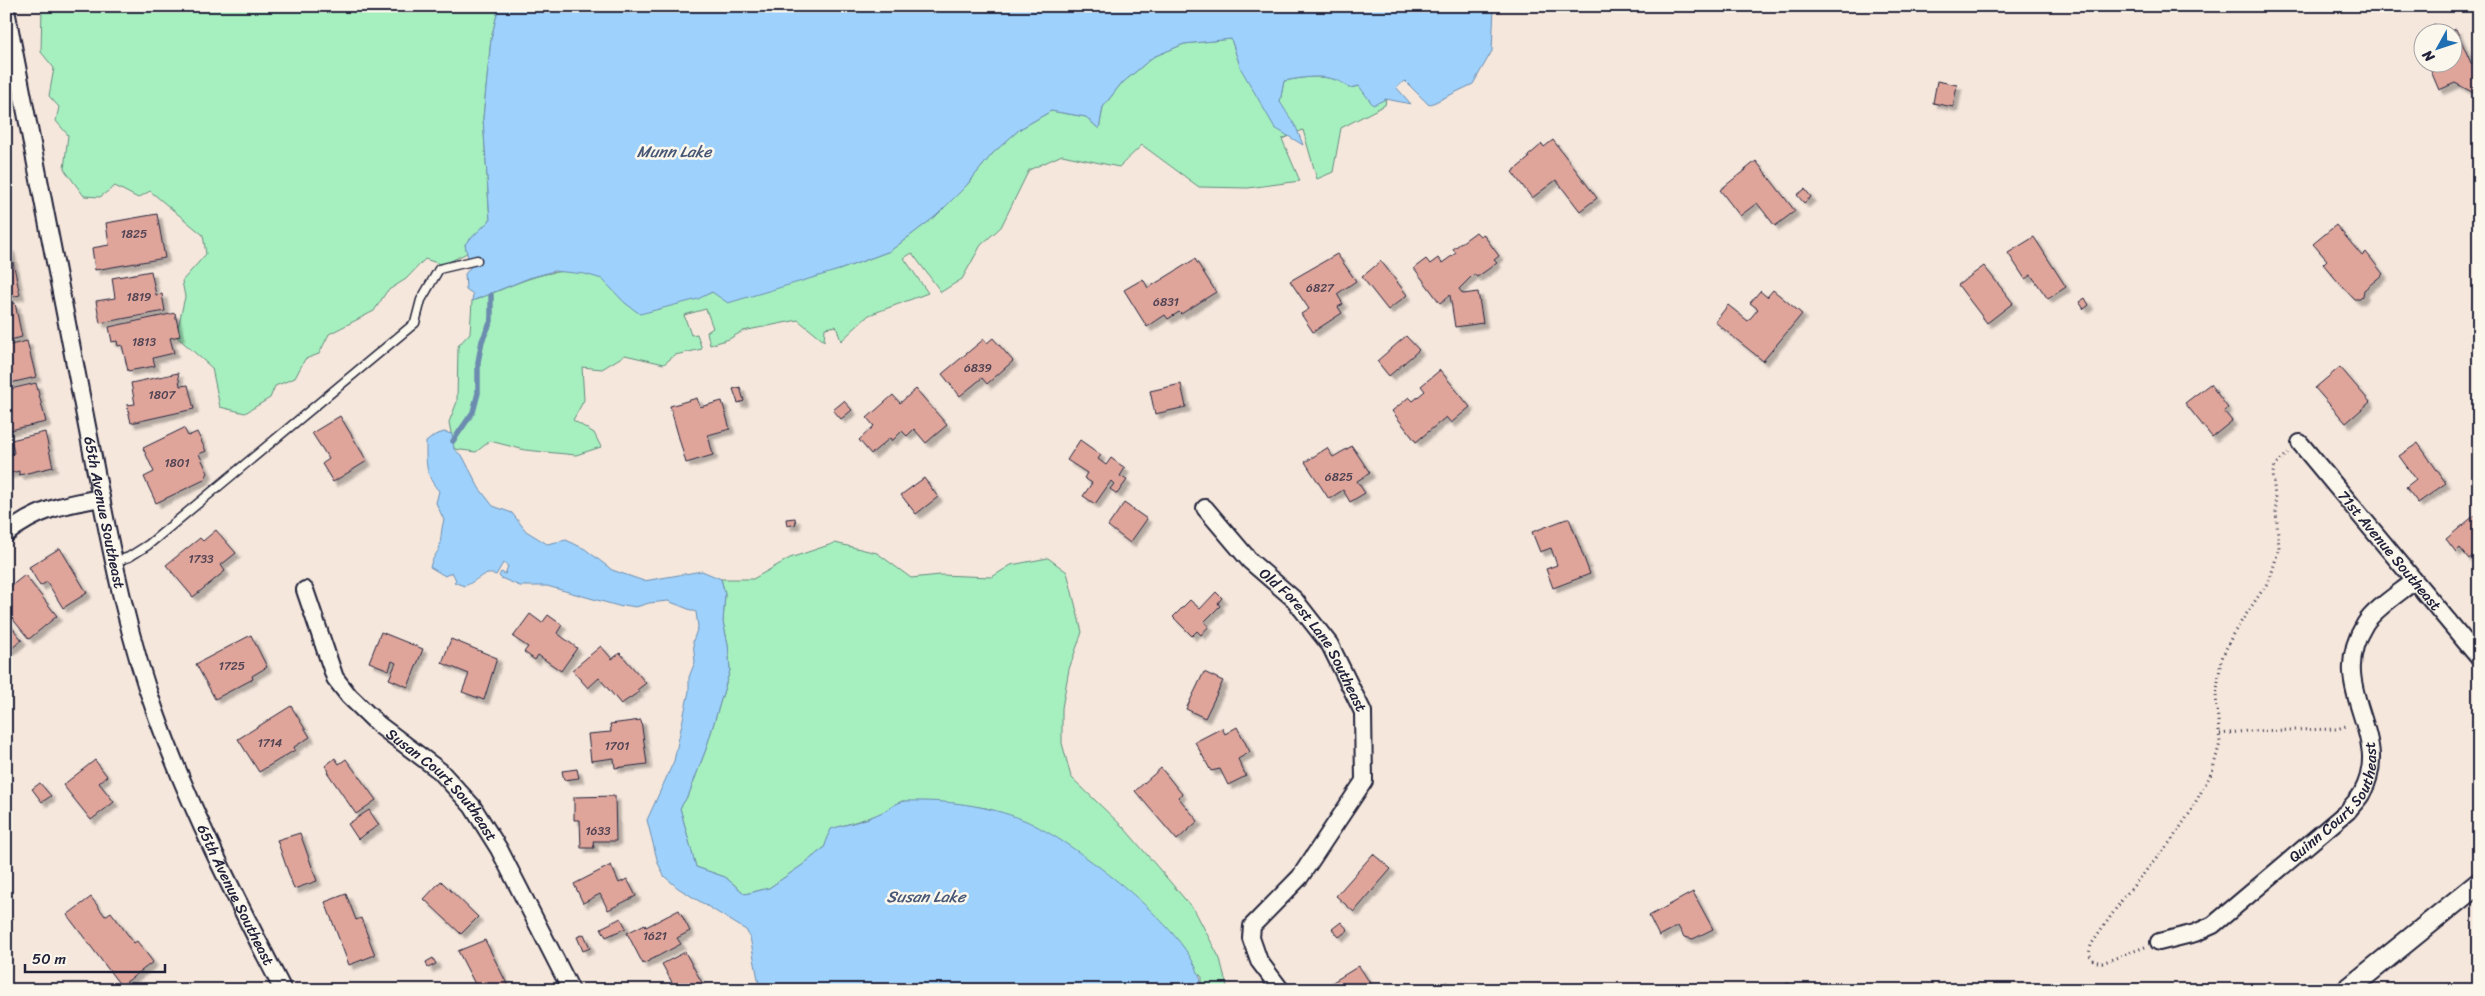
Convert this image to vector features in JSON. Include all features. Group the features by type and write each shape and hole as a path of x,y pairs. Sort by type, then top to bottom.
{"street":[{"name":"65th Avenue Southeast","path":"6,10 114,562 146,685 174,763 248,921 283,990"},
{"name":"71st Avenue Southeast","path":"2300,443 2479,658"},
{"path":"6,534 26,518 51,508 101,498"},
{"name":"Old Forest Lane Southeast","path":"1205,508 1250,561 1294,599 1330,645 1363,712 1364,781 1300,877 1252,926 1251,938 1258,961 1281,990"},
{"name":"Quinn Court Southeast","path":"2159,942 2196,933 2213,925 2348,811 2362,793 2369,774 2371,742 2352,685 2350,663 2355,642 2366,621 2414,581"},
{"name":"Susan Court Southeast","path":"305,590 335,678 349,696 379,725 440,771 472,806 499,849 571,990"},
{"path":"2347,990 2479,883"}],"lane":[{"path":"114,562 129,557 148,546 415,322 421,300 439,269 477,260"}],"path":[{"path":"2159,942 2102,963 2094,961 2089,954 2091,945 2124,897 2171,841 2189,814 2212,772 2218,755 2220,734 2216,697 2222,660 2233,634 2270,579 2279,548 2273,472 2275,466 2300,443"},
{"path":"2220,734 2247,730 2337,729 2363,718"}],"green space":[{"path":"42,6 499,6 491,39 483,118 490,221 465,244 467,253 443,265 425,259 406,279 387,291 374,311 329,334 319,354 305,359 295,378 275,386 270,398 245,413 220,407 212,368 176,336 185,297 182,281 206,254 203,235 150,191 138,198 115,186 100,197 84,196 64,169 68,135 56,121 59,107 49,96 54,68 41,52"},
{"path":"1231,39 1241,69 1280,102 1284,81 1310,77 1335,80 1349,88 1359,86 1386,99 1385,105 1341,128 1333,172 1317,179 1303,130 1282,139 1300,181 1248,188 1199,187 1142,145 1119,167 1062,155 1029,170 1001,227 981,245 962,279 941,292 912,253 904,258 928,293 869,315 841,341 836,326 825,328 824,341 798,320 743,331 729,339 710,345 707,332 713,328 706,309 684,315 691,335 697,334 702,349 675,355 664,364 625,355 602,369 582,367 584,400 573,420 594,433 601,447 576,455 525,450 490,441 476,452 454,449 449,422 457,402 458,346 470,333 472,301 535,277 568,271 585,273 601,278 611,286 625,303 659,303 691,300 712,292 839,270 890,251 936,216 966,186 993,153 1020,129 1051,111 1086,117 1099,129 1103,107 1120,85 1153,57 1184,44"},
{"path":"835,543 877,553 911,578 940,575 992,577 1011,565 1048,558 1067,572 1082,632 1069,669 1062,708 1062,743 1071,777 1125,829 1195,911 1220,959 1228,990 1202,990 1202,977 1062,843 1025,821 986,808 946,803 902,801 877,815 832,829 824,848 801,866 769,888 745,894 725,877 696,867 680,808 689,794 706,749 730,670 728,644 723,622 725,594 721,579 753,579 790,558"}],"water":[{"name":"Munn Lake","path":"499,6 1494,6 1492,51 1473,84 1429,105 1405,81 1396,87 1411,104 1386,99 1373,105 1359,86 1349,88 1335,80 1318,77 1284,81 1280,102 1296,127 1303,145 1275,128 1241,69 1231,39 1184,44 1153,57 1120,85 1103,107 1099,129 1086,117 1051,111 1020,129 993,153 966,186 936,216 890,251 839,270 728,303 712,292 698,299 640,314 625,303 602,279 585,274 554,271 529,278 472,301 473,294 466,289 465,274 470,268 465,244 490,220 483,118 491,39"},
{"name":"Susan Lake","path":"444,432 452,434 454,449 463,457 479,488 493,506 512,513 526,531 547,544 566,540 585,549 612,570 644,581 702,571 721,579 725,594 723,622 728,644 730,670 706,749 689,794 680,808 696,867 725,877 745,894 769,888 801,866 824,848 831,829 861,821 902,802 920,801 966,804 981,807 1024,820 1045,831 1072,847 1131,892 1181,943 1196,968 1202,990 760,990 750,937 746,930 678,888 664,876 658,863 647,820 674,761 689,691 689,677 695,662 693,641 698,627 696,612 668,601 649,603 636,607 624,605 622,607 547,586 520,586 499,576 501,572 505,574 508,566 503,563 496,575 483,575 464,586 454,582 456,580 452,572 445,576 430,567 439,549 444,520 436,503 439,491 431,480 427,468 426,442 435,435"}],"building":[{"path":"2462,43 2471,63 2475,66 2479,64 2479,91 2474,93 2455,83 2439,90 2431,72 2462,72"},
{"path":"1937,81 1957,85 1953,107 1933,103"},
{"path":"1553,140 1597,198 1580,211 1556,180 1532,198 1512,172 1542,144 1544,147"},
{"path":"1756,161 1795,211 1775,226 1757,203 1740,216 1720,190"},
{"path":"1805,189 1811,197 1804,203 1797,195"},
{"path":"157,214 165,258 95,270 92,248 109,245 106,223"},
{"path":"2336,225 2362,256 2366,252 2383,274 2364,290 2363,296 2360,299 2354,299 2339,283 2323,264 2327,260 2313,244"},
{"path":"1476,232 1480,236 1483,234 1499,256 1494,260 1497,263 1477,277 1474,274 1459,289 1463,294 1478,292 1483,323 1455,327 1450,295 1440,303 1414,268 1426,259 1430,264 1438,258 1442,263 1456,253 1453,249"},
{"path":"2034,237 2066,287 2048,299 2031,275 2025,279 2008,253"},
{"path":"6,248 10,248 20,295 6,298"},
{"path":"1337,254 1356,281 1337,294 1343,304 1338,307 1342,313 1313,332 1301,314 1309,309 1290,281"},
{"path":"1195,259 1216,292 1181,314 1179,312 1168,319 1165,315 1147,327 1124,290 1143,279 1148,288"},
{"path":"1381,261 1407,295 1388,310 1362,277"},
{"path":"1984,266 2013,303 1987,323 1958,285"},
{"path":"151,271 156,295 162,294 165,311 100,323 96,301 115,298 112,278"},
{"path":"1773,290 1802,314 1763,361 1715,322 1728,305 1748,321 1758,309 1750,303 1760,291 1767,297"},
{"path":"2085,298 2089,305 2084,309 2079,302"},
{"path":"15,303 22,337 6,341 6,305"},
{"path":"175,313 180,336 170,338 174,353 153,358 155,366 128,371 122,345 118,346 117,341 112,342 109,327"},
{"path":"1406,336 1419,350 1389,376 1377,361"},
{"path":"993,338 1013,361 987,384 982,378 960,396 942,374 984,339 987,343"},
{"path":"27,341 36,377 6,384 6,346"},
{"path":"2340,367 2370,402 2346,423 2315,388"},
{"path":"1440,370 1470,407 1451,423 1446,417 1416,442 1392,411 1409,397 1413,401 1425,391 1421,386"},
{"path":"178,373 180,386 188,385 194,409 131,423 127,405 135,404 131,383"},
{"path":"36,383 46,422 6,431 6,390"},
{"path":"1181,384 1186,407 1155,414 1150,391"},
{"path":"2210,384 2228,408 2224,411 2232,421 2212,437 2185,403"},
{"path":"740,387 744,401 738,403 733,389"},
{"path":"916,389 947,425 926,443 914,429 907,436 902,431 892,441 890,438 871,454 859,440 874,426 867,418 893,395 900,403"},
{"path":"697,398 700,407 722,401 730,429 708,435 713,455 686,463 670,406"},
{"path":"844,401 852,410 841,419 833,410"},
{"path":"340,416 367,461 333,482 322,464 329,459 312,433"},
{"path":"184,428 188,436 197,432 206,451 199,454 208,473 204,480 156,503 144,477 154,472 143,448"},
{"path":"45,432 53,467 19,475 19,471 7,474 6,455 14,453 11,440"},
{"path":"1080,440 1101,455 1098,459 1106,465 1111,458 1125,468 1120,476 1127,480 1117,494 1110,489 1114,484 1111,481 1095,504 1083,496 1092,483 1084,478 1087,473 1067,460"},
{"path":"2418,443 2446,483 2418,503 2406,487 2416,479 2399,456"},
{"path":"1352,446 1370,473 1357,481 1365,493 1350,502 1343,490 1329,499 1305,462 1327,448 1333,457"},
{"path":"924,478 938,497 916,514 901,495"},
{"path":"1124,503 1147,519 1130,543 1108,526"},
{"path":"2475,515 2479,520 2479,559 2475,554 2469,559 2460,548 2456,552 2446,539"},
{"path":"795,518 796,524 787,526 786,519"},
{"path":"1569,518 1590,574 1553,588 1546,569 1557,565 1551,548 1540,552 1532,532"},
{"path":"216,530 236,553 221,565 225,571 193,597 166,565 200,538 203,541"},
{"path":"60,548 87,593 63,608 47,582 40,586 29,567"},
{"path":"25,575 57,616 29,639 6,611 6,590"},
{"path":"1216,592 1222,598 1218,603 1220,606 1204,622 1209,626 1201,635 1197,631 1192,636 1173,617 1190,600 1200,609"},
{"path":"530,614 542,623 548,615 562,625 557,633 577,648 561,671 538,655 535,660 524,652 528,647 513,637"},
{"path":"6,620 22,640 6,653"},
{"path":"381,632 423,649 408,687 389,679 396,663 392,661 389,670 369,662"},
{"path":"251,635 267,667 252,676 253,679 215,699 196,664"},
{"path":"451,639 497,658 484,700 462,692 469,674 442,663"},
{"path":"601,646 612,659 620,653 646,683 637,690 639,692 621,704 599,678 588,688 572,670"},
{"path":"1204,672 1223,681 1205,718 1186,709"},
{"path":"291,706 310,737 294,747 295,750 259,772 238,739"},
{"path":"641,720 647,764 615,768 614,758 591,761 588,734 611,732 610,724"},
{"path":"1237,727 1250,752 1238,759 1246,776 1228,785 1220,769 1211,771 1195,742 1222,728 1225,734"},
{"path":"335,758 339,764 346,759 376,800 356,814 327,772 329,771 325,766"},
{"path":"95,760 107,776 99,783 114,802 91,820 63,785"},
{"path":"1161,768 1182,794 1178,797 1198,821 1177,840 1135,791"},
{"path":"577,769 579,778 564,780 562,771"},
{"path":"40,783 51,796 42,802 32,789"},
{"path":"615,796 616,841 593,841 594,848 581,848 580,820 574,820 574,797"},
{"path":"369,810 379,825 358,839 348,824"},
{"path":"300,833 317,881 294,889 277,840"},
{"path":"1373,854 1391,869 1354,912 1336,896"},
{"path":"611,865 619,883 627,879 636,896 608,910 600,894 583,903 574,884"},
{"path":"441,881 478,917 461,934 424,899"},
{"path":"1693,892 1713,929 1693,939 1684,937 1678,926 1659,936 1649,916"},
{"path":"346,894 356,920 361,918 375,955 349,965 325,902"},
{"path":"91,897 105,916 111,912 134,943 137,941 153,962 121,986 67,915"},
{"path":"679,910 690,931 677,938 681,944 643,964 627,933 645,924 646,927"},
{"path":"621,918 626,928 606,937 601,928"},
{"path":"1341,922 1348,930 1339,937 1332,929"},
{"path":"584,934 590,948 583,951 577,937"},
{"path":"485,940 510,990 478,990 458,951"},
{"path":"685,952 706,990 667,990 674,986 662,964"},
{"path":"433,958 436,964 428,968 426,962"},
{"path":"1359,966 1374,989 1380,985 1383,990 1324,990 1323,988"},
{"path":"1447,982 1449,989 1441,990 1440,985"},
{"path":"1787,983 1799,988 1799,990 1784,990"}],"waterway":[{"path":"453,441 473,412 478,393 478,362 482,341 491,321 491,295"}]}
